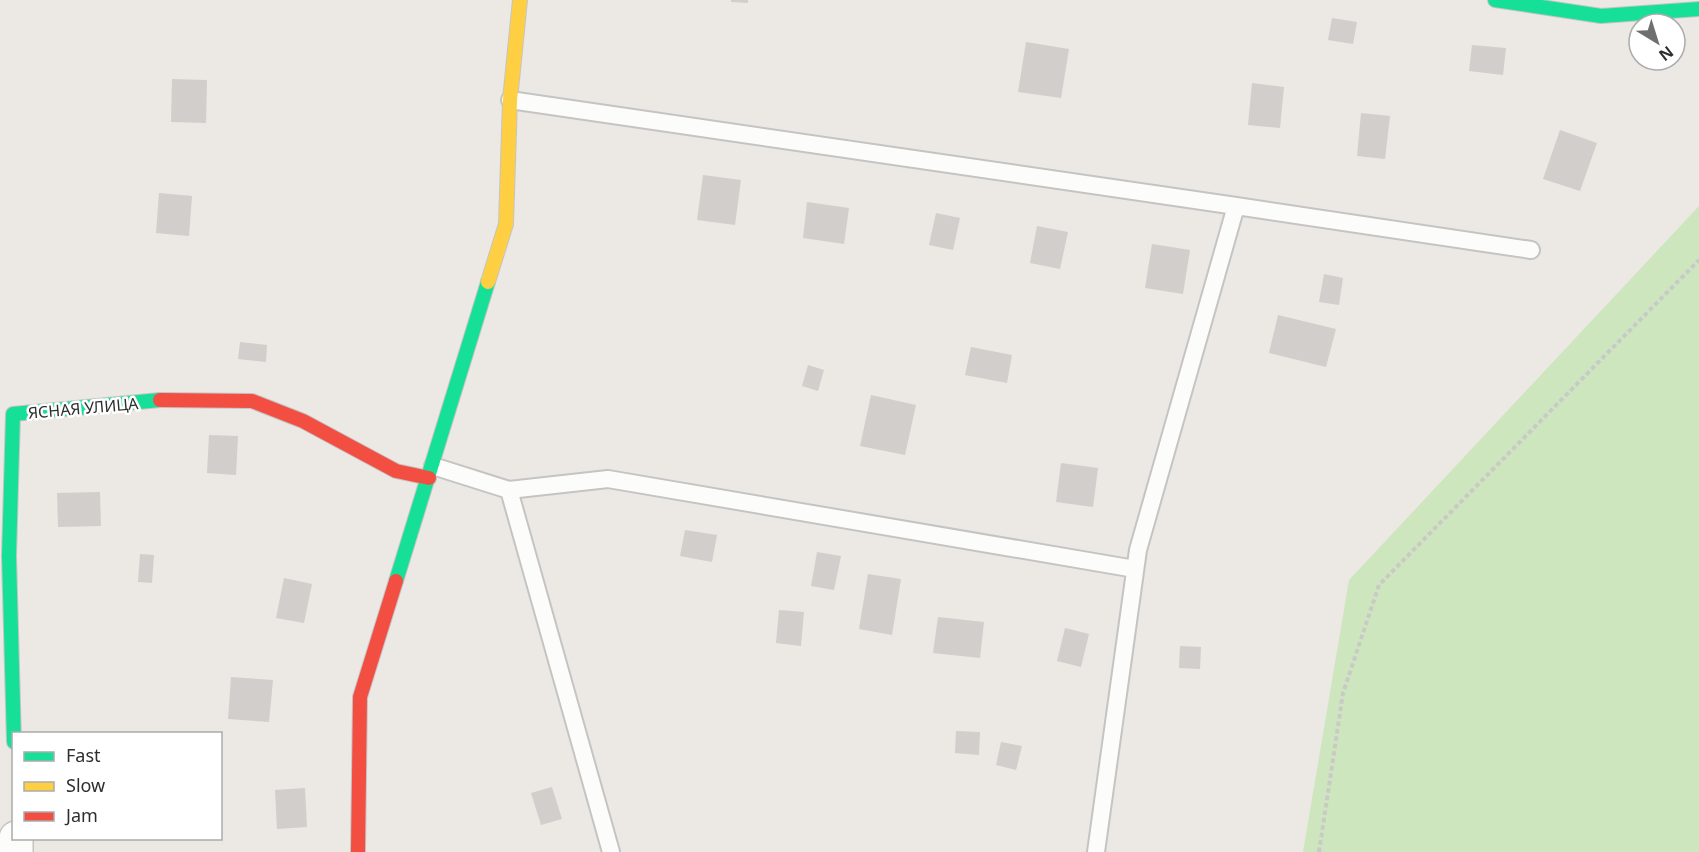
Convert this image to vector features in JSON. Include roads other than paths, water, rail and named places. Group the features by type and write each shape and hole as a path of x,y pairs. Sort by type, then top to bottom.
{"street":[{"path":"358,852 360,697 506,224 510,100 520,0"},
{"path":"1495,0 1601,16 1699,9"},
{"name":"ЯСНАЯ УЛИЦА","path":"14,732 9,556 13,414 176,399 252,402 303,421 396,471 431,472"}],"lane":[{"path":"510,100 1531,250"},
{"path":"1096,852 1138,550 1236,206"},
{"path":"431,472 510,490 608,478 1135,569"},
{"path":"510,490 611,852"}]}
